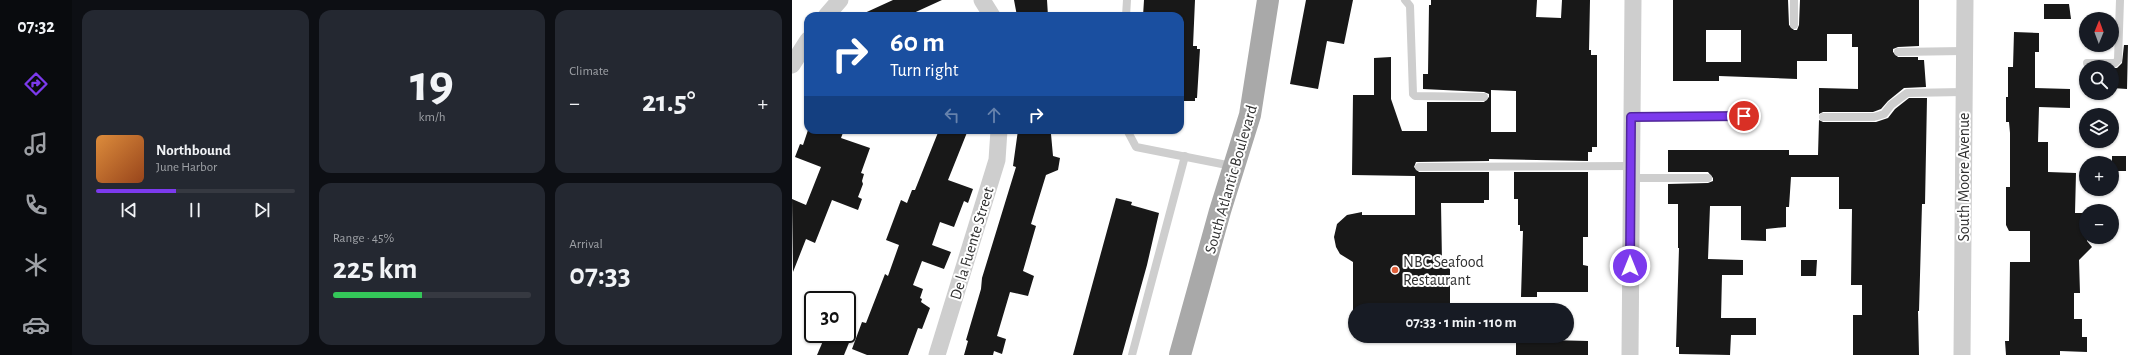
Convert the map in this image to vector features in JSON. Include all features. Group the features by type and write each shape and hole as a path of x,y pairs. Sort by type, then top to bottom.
{"main road":[{"name":"South Atlantic Boulevard","path":"1180,355 1233,166 1250,115 1268,0"}],"street":[{"path":"830,12 840,0"},
{"path":"982,0 990,12"},
{"path":"1630,355 1633,0"},
{"name":"South Moore Avenue","path":"1962,355 1963,51 1965,0"},
{"path":"792,65 804,46"},
{"name":"De la Fuente Street","path":"937,355 997,160 999,134"}],"lane":[{"path":"1126,12 1127,0"},
{"path":"1405,0 1410,6 1413,94 1415,96 1484,97"},
{"path":"1794,0 1794,25"},
{"path":"2118,60 2120,0"},
{"path":"1898,52 1963,51"},
{"path":"1823,117 1874,117 1884,114 1890,106 1907,93 1963,92"},
{"path":"1631,117 1744,116"},
{"path":"1128,134 1136,147 1233,166"},
{"path":"1132,355 1185,156"},
{"path":"1419,167 1631,172 1708,178"}],"building":[{"path":"893,0 942,0 916,12 867,12"},
{"path":"1014,0 1047,0 1048,12 1016,12"},
{"path":"1144,0 1195,0 1193,46 1197,46 1197,49 1200,49 1197,98 1195,98 1195,101 1184,101 1184,12 1143,12"},
{"path":"1306,0 1353,0 1344,44 1327,41 1318,89 1290,84"},
{"path":"1431,0 1537,0 1536,17 1561,18 1562,0 1590,0 1589,50 1591,50 1591,55 1597,55 1597,147 1592,147 1592,152 1588,152 1588,161 1489,159 1489,161 1416,162 1414,167 1419,172 1489,172 1489,200 1484,200 1484,203 1441,203 1442,262 1450,262 1450,303 1353,303 1353,262 1340,254 1336,247 1334,237 1337,224 1347,215 1362,212 1362,215 1415,215 1415,176 1352,175 1353,95 1374,95 1374,58 1391,57 1391,99 1402,131 1427,131 1427,102 1484,102 1489,97 1489,94 1484,92 1423,89 1423,74 1428,74 1429,5 1431,5","holes":["1491,90 1516,91 1516,132 1491,132"]},
{"path":"1673,0 1788,0 1789,25 1794,30 1797,30 1799,25 1800,0 1919,0 1919,46 1898,47 1893,49 1893,52 1898,57 1918,57 1918,60 1924,60 1926,87 1904,88 1881,109 1873,112 1823,112 1819,114 1819,88 1858,89 1858,47 1852,47 1852,34 1827,34 1827,61 1797,61 1797,79 1719,76 1719,81 1673,81","holes":["1706,30 1741,30 1741,62 1706,62"]},
{"path":"2044,4 2069,4 2071,19 2044,19"},
{"path":"2014,32 2039,33 2039,52 2035,52 2035,88 2070,89 2070,108 2039,107 2038,142 2048,142 2048,172 2076,173 2075,213 2079,213 2079,244 2090,244 2092,247 2079,260 2080,293 2074,293 2074,319 2082,319 2082,337 2087,337 2087,352 2060,351 2060,355 2006,355 2005,341 2009,341 2010,262 2030,262 2030,231 2009,231 2006,225 2006,187 2010,187 2010,133 2009,122 2006,122 2006,97 2008,97 2008,67 2013,67"},
{"path":"2124,45 2128,45 2127,89 2119,88 2119,66 2122,63"},
{"path":"1909,98 1927,98 1925,204 1922,204 1918,311 1919,355 1853,355 1853,315 1862,315 1862,285 1851,285 1852,209 1839,209 1839,177 1791,177 1789,207 1786,207 1786,227 1766,229 1766,241 1741,240 1741,206 1710,206 1708,259 1743,260 1743,275 1722,275 1721,318 1756,318 1756,335 1731,335 1730,355 1679,354 1679,347 1676,347 1679,248 1678,204 1668,204 1668,184 1708,183 1713,181 1713,178 1708,172 1668,172 1668,150 1789,150 1789,155 1818,155 1819,120 1823,122 1876,122 1888,118 1895,109"},
{"path":"807,134 842,134 841,138 870,148 861,173 864,174 862,181 863,184 858,197 862,199 858,210 832,200 815,243 806,239 793,272 792,199 806,205 821,167 795,157 800,144 803,145"},
{"path":"937,134 966,134 948,180 973,189 968,203 964,201 954,227 940,222 932,245 951,252 944,269 922,261 913,285 923,289 920,298 922,299 921,302 930,308 922,329 918,328 908,355 867,355 852,349 854,343 856,343 856,338 862,322 866,323 885,274 888,276 899,245 886,240 901,200 907,203 912,190 915,190"},
{"path":"1017,134 1051,134 1053,156 1060,158 1058,170 1046,175 1031,224 1036,226 1023,271 1034,276 1028,296 1010,292 997,336 1006,339 1002,354 994,351 993,355 964,355 968,341 966,340 981,289 982,278 1016,167 1013,166"},
{"path":"2119,156 2126,156 2126,171 2119,171"},
{"path":"1514,172 1588,172 1588,237 1583,237 1583,265 1588,266 1588,292 1537,292 1537,297 1521,297 1523,231 1520,231 1520,225 1518,225 1518,199 1514,199"},
{"path":"1116,198 1132,202 1131,205 1159,213 1147,265 1122,355 1073,355"},
{"path":"1801,260 1817,260 1816,276 1801,276"},
{"path":"1574,341 1588,341 1588,355 1516,355 1516,343 1574,343"},
{"path":"822,343 849,343 844,355 817,355"}],"place":[{"name":"NBC Seafood Restaurant","path":"1395,270"}],"route":[{"path":"1630,266 1631,117 1744,116"}]}
